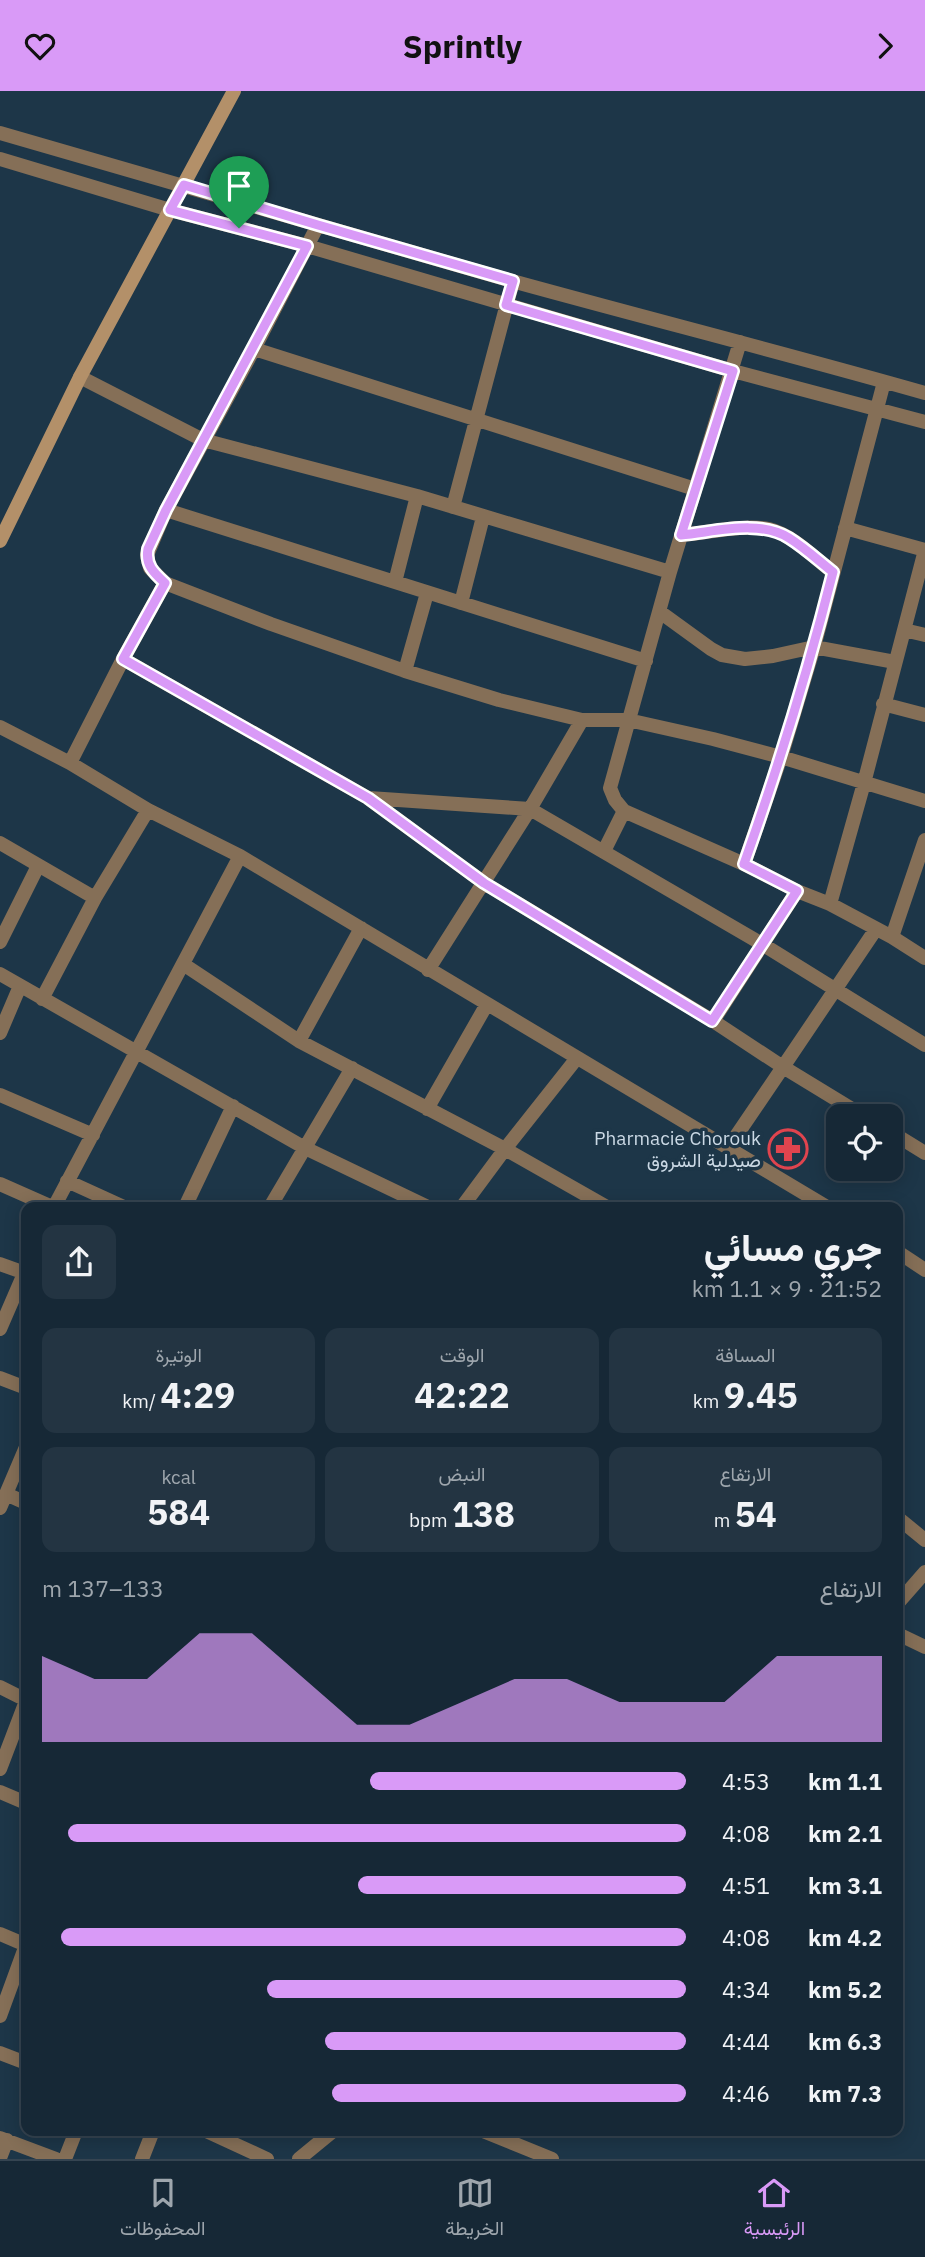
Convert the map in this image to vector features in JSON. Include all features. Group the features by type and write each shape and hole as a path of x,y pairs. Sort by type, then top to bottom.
{"main road":[{"path":"0,541 80,377 234,91"}],"street":[{"path":"0,133 513,281 925,393"},
{"path":"0,159 733,371 925,422"},
{"path":"318,225 166,510 147,555 150,568 165,583 405,671 499,700 582,720 628,720 713,739 925,801"},
{"path":"453,507 513,281"},
{"path":"740,342 670,572 610,784 615,800 624,811 830,904 925,958"},
{"path":"254,349 695,489"},
{"path":"80,377 203,440 417,496 670,572"},
{"path":"744,864 781,757 814,647 884,382"},
{"path":"395,582 417,496"},
{"path":"166,510 646,661"},
{"path":"461,603 483,517"},
{"path":"681,535 749,528 770,530 789,538 833,572"},
{"path":"830,904 925,550 845,528"},
{"path":"70,763 165,583"},
{"path":"405,671 428,593"},
{"path":"660,612 722,655 745,659 759,658 814,647 895,663"},
{"path":"904,630 925,635"},
{"path":"123,659 368,798 484,883 844,1104"},
{"path":"883,704 925,715"},
{"path":"428,970 530,809 582,720"},
{"path":"0,727 70,763 148,810 240,856 816,1202"},
{"path":"368,798 530,809 762,944 925,1045"},
{"path":"42,999 94,898 148,810"},
{"path":"604,851 624,811"},
{"path":"892,937 925,840"},
{"path":"0,843 94,898"},
{"path":"56,1202 240,856"},
{"path":"0,942 38,866"},
{"path":"712,1021 797,891"},
{"path":"299,1041 361,928"},
{"path":"728,1148 876,929"},
{"path":"183,964 299,1041 505,1149 598,1202"},
{"path":"0,974 305,1148 418,1202"},
{"path":"0,1033 20,986"},
{"path":"428,1109 487,1004"},
{"path":"466,1202 577,1058"},
{"path":"273,1202 352,1068"},
{"path":"0,1095 93,1135"},
{"path":"187,1202 233,1106"},
{"path":"903,1139 925,1153"},
{"path":"66,1181 113,1202"},
{"path":"0,1184 41,1202"},
{"path":"903,1255 925,1270"},
{"path":"0,1264 21,1270"},
{"path":"0,1329 21,1280"},
{"path":"0,1378 21,1386"},
{"path":"0,1508 21,1459"},
{"path":"6,1494 21,1501"},
{"path":"903,1522 925,1540"},
{"path":"903,1597 925,1572"},
{"path":"903,1636 925,1647"},
{"path":"0,1687 21,1698"},
{"path":"0,1769 21,1713"},
{"path":"0,1792 21,1801"},
{"path":"0,1934 21,1943"},
{"path":"0,2016 21,1959"},
{"path":"0,2053 21,2061"},
{"path":"65,2159 74,2136"},
{"path":"142,2159 151,2136"},
{"path":"217,2136 268,2159"},
{"path":"299,2159 327,2136"},
{"path":"495,2136 552,2159"},
{"path":"0,2158 4,2139 55,2159"}],"place":[{"name":"Pharmacie Chorouk صيدلية الشروق","path":"788,1149"}],"route":[{"path":"184,185 513,281 506,305 733,371 681,535 749,528 770,530 789,538 833,572 781,757 744,864 797,891 712,1021 484,883 368,798 123,659 165,583 150,568 148,549 166,510 307,246 239,228 170,210 184,185"}]}
